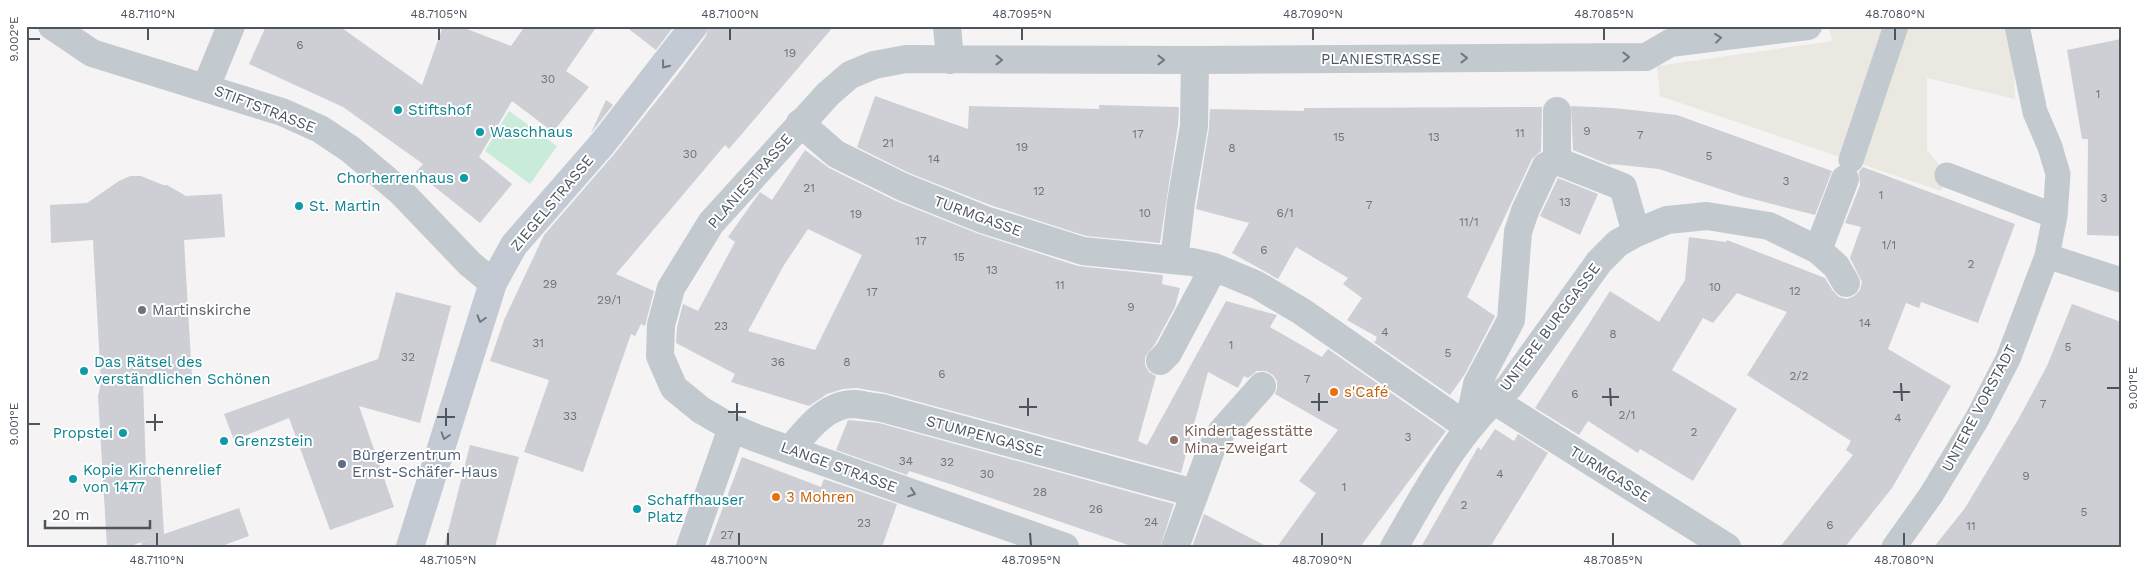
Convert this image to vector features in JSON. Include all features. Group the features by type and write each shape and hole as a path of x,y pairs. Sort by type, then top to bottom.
{"main road":[{"name":"ZIEGELSTRASSE","path":"410,547 493,283 514,245 603,143 694,26"}],"street":[{"name":"STIFTSTRASSE","path":"52,26 92,52 282,112 320,129 350,149 400,192 470,264 493,283"},
{"path":"206,87 231,26"},
{"path":"947,26 950,60"},
{"name":"PLANIESTRASSE","path":"732,428 701,410 674,388 660,356 661,325 671,288 711,223 800,123 828,94 850,75 874,65 906,59 1195,60 1646,57 1670,44 1808,26"},
{"path":"1818,250 1848,170 1896,26"},
{"name":"UNTERE VORSTADT","path":"1894,547 1931,495 2008,360 2047,256 2055,216 2058,174 2050,147 2035,112 2016,26"},
{"path":"1174,260 1181,202 1194,126 1195,60"},
{"path":"1557,111 1557,161 1622,187 1636,233"},
{"name":"TURMGASSE","path":"800,123 836,154 903,187 985,220 1082,251 1192,262 1214,267 1257,285 1301,310 1468,427"},
{"name":"UNTERE BURGGASSE","path":"1468,427 1477,384 1511,320 1518,232 1525,211 1546,166 1557,161"},
{"path":"1947,176 2055,216"},
{"name":"UNTERE BURGGASSE","path":"1394,547 1468,427 1493,400 1509,387 1599,262 1618,243 1667,220 1708,216 1769,226 1818,250 1836,266 1846,283"},
{"path":"2047,256 2121,280"},
{"path":"1160,361 1168,352 1214,267"},
{"path":"1175,547 1211,450 1222,431 1262,386"},
{"name":"TURMGASSE","path":"1493,400 1727,547"},
{"name":"STUMPENGASSE","path":"790,450 810,426 831,410 853,404 882,408 1194,493"},
{"path":"690,547 732,428"},
{"name":"LANGE STRASSE","path":"732,428 1065,547"}],"shaded area":[{"path":"1829,26 2013,26 2015,99 1927,78 1927,150 1947,175 1941,191 1660,96 1657,66 1832,41"}],"green space":[{"path":"509,111 557,146 530,184 485,151"}],"building":[{"path":"266,26 339,26 422,85 443,26 459,26 511,46 525,26 597,26 566,71 589,87 553,132 512,101 479,157 512,184 480,223 416,172 423,164 343,107 249,64"},
{"path":"625,26 674,26 656,50"},
{"path":"709,26 834,26 729,149 725,145 616,274 654,291 645,326 641,324 635,336 631,334 583,472 524,452 549,380 490,361 504,320 544,235 615,153 681,70 706,36"},
{"path":"2121,39 2121,236 2087,235 2088,139 2082,139 2067,50"},
{"path":"875,96 968,129 969,106 1099,109 1099,105 1179,107 1178,125 1160,243 1086,236 990,205 909,173 857,147"},
{"path":"606,100 613,105 591,133"},
{"path":"1571,106 1614,108 1677,115 1832,171 1815,215 1741,196 1659,169 1610,165 1573,150"},
{"path":"1542,107 1541,151 1532,159 1467,297 1495,316 1465,374 1450,395 1372,341 1375,342 1377,337 1347,320 1362,298 1343,284 1348,278 1296,247 1278,279 1232,253 1249,223 1196,209 1209,128 1210,109 1304,111 1304,108"},
{"path":"805,150 829,168 896,201 979,234 1078,266 1163,275 1162,284 1180,288 1175,307 1155,344 1145,357 1145,365 1149,372 1156,376 1138,441 1147,445 1226,301 1277,315 1270,327 1322,357 1328,349 1446,431 1360,547 1277,547 1316,493 1299,481 1338,430 1275,394 1277,381 1273,375 1266,371 1257,371 1248,378 1244,376 1238,388 1208,372 1181,473 886,393 857,388 843,389 827,394 809,406 731,382 735,374 676,343 677,327 683,304 698,311 735,242 728,237 760,192 772,200","holes":["808,229 862,255 815,350 748,331 784,265"]},
{"path":"1863,167 2015,224 1978,323 1921,302 1919,308 1906,303 1888,349 1951,386 1892,488 1845,547 1780,547 1853,455 1846,450 1851,441 1747,375 1787,312 1737,293 1713,323 1703,318 1672,370 1737,409 1693,481 1640,449 1638,453 1588,421 1579,435 1535,408 1610,291 1659,322 1685,280 1689,237 1726,242 1727,240 1825,278 1839,297 1847,299 1854,296 1860,290 1862,282 1850,258 1861,227 1845,223 1860,185 1859,172"},
{"name":"Martinskirche","path":"130,176 141,176 167,185 186,196 222,194 225,237 184,240 192,378 143,381 146,472 160,470 164,534 128,547 107,547 98,396 101,383 93,240 51,243 50,205 87,203 119,181"},
{"path":"1558,178 1598,194 1580,235 1540,216"},
{"path":"396,292 451,306 420,423 359,406 394,507 330,530 289,418 234,440 224,414 378,359"},
{"path":"2072,304 2121,322 2121,547 1934,547 1965,508 2019,418 2047,366"},
{"path":"848,420 879,423 1174,504 1160,547 1134,547 953,485 909,471 907,475 836,450"},
{"path":"1495,429 1514,441 1518,434 1548,453 1490,547 1421,547 1478,447 1481,450"},
{"path":"470,445 519,457 495,547 444,547"},
{"path":"742,457 821,487 824,479 897,504 882,547 708,547"},
{"path":"239,508 249,536 219,547 142,547 141,542"},
{"path":"1204,514 1268,547 1192,547"}],"place":[{"name":"Stiftshof","path":"398,110"},
{"name":"Waschhaus","path":"480,132"},
{"name":"Chorherrenhaus","path":"464,178"},
{"name":"St. Martin","path":"299,206"},
{"name":"Martinskirche","path":"142,310"},
{"name":"Das Rätsel des verständlichen Schönen","path":"84,371"},
{"name":"s'Café","path":"1334,392"},
{"name":"Propstei","path":"123,433"},
{"name":"Kindertagesstätte Mina-Zweigart","path":"1174,440"},
{"name":"Grenzstein","path":"224,441"},
{"name":"Bürgerzentrum Ernst-Schäfer-Haus","path":"342,464"},
{"name":"Kopie Kirchenrelief von 1477","path":"73,479"},
{"name":"3 Mohren","path":"776,497"},
{"name":"Schaffhauser Platz","path":"637,509"}]}
